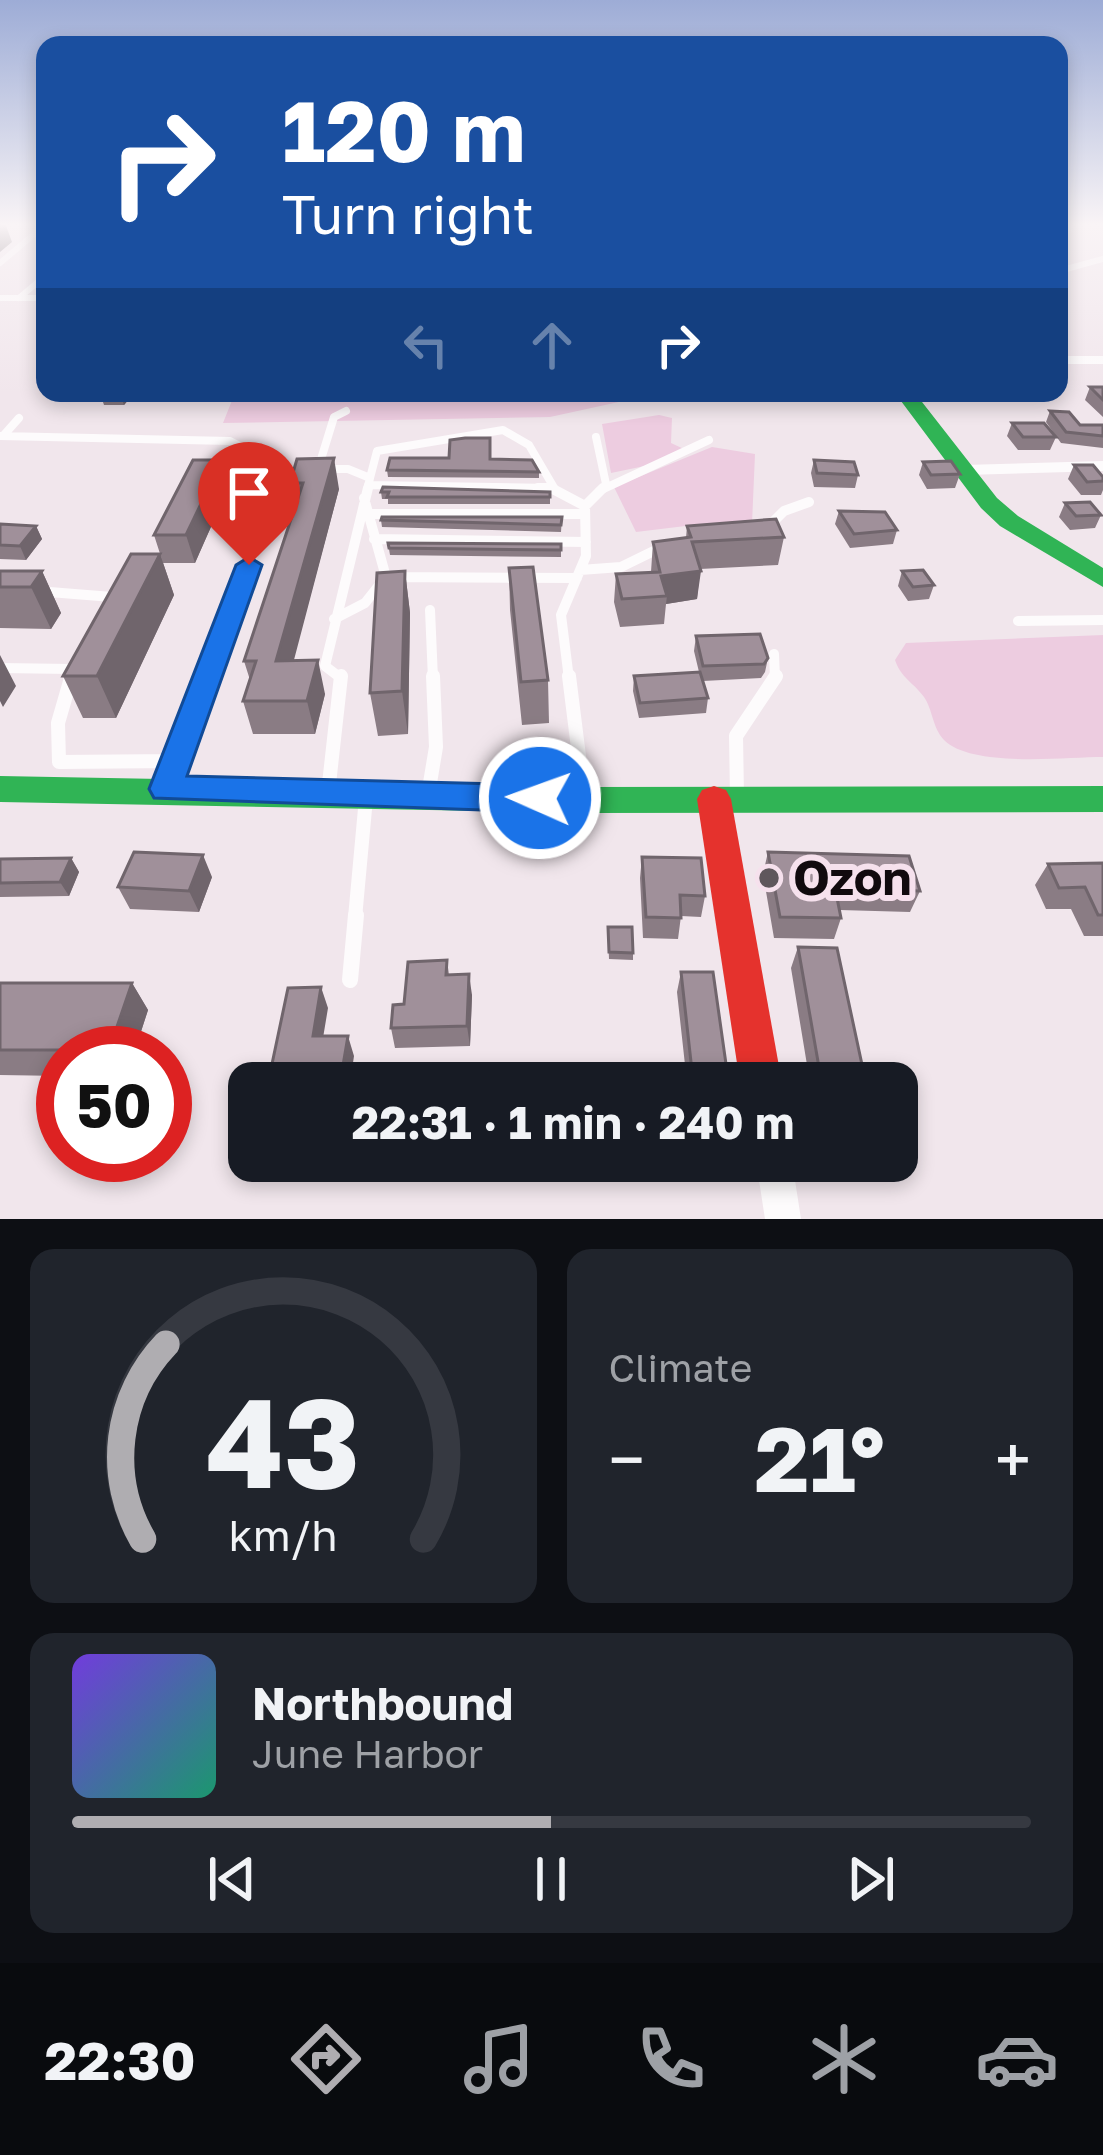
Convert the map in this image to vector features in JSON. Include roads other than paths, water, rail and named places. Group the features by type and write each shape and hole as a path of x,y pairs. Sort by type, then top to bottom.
{"main road":[{"path":"912,402 1009,521 1103,580"},
{"path":"0,788 584,800 1103,799"},
{"path":"726,800 757,1062"}],"street":[{"path":"1068,360 1103,360"},
{"path":"964,470 1103,466"},
{"path":"777,1182 783,1219"}],"lane":[{"path":"19,298 36,284"},
{"path":"0,298 36,298"},
{"path":"318,469 334,417 346,411"},
{"path":"1,437 19,418"},
{"path":"328,793 342,676 325,666 377,451 501,429 524,441 541,459 551,488"},
{"path":"1,437 230,441 291,473 348,469 367,487 374,539 386,577"},
{"path":"596,437 606,484"},
{"path":"584,800 561,615 579,574 588,495 709,440"},
{"path":"166,789 279,486 291,473"},
{"path":"367,487 551,488 585,510"},
{"path":"752,540 784,511 809,502"},
{"path":"371,514 585,510"},
{"path":"374,539 586,542"},
{"path":"386,577 579,574 621,567 669,545"},
{"path":"334,620 365,603 386,577"},
{"path":"19,590 96,592 112,597 107,615"},
{"path":"428,795 436,748 430,610"},
{"path":"1018,621 1103,620"},
{"path":"83,651 71,669 70,692 58,723 59,761 174,761"},
{"path":"726,800 741,722 780,676 774,654"},
{"path":"0,668 71,669"},
{"path":"350,980 367,794"}],"place":[{"name":"Ozon","path":"769,878"}]}
